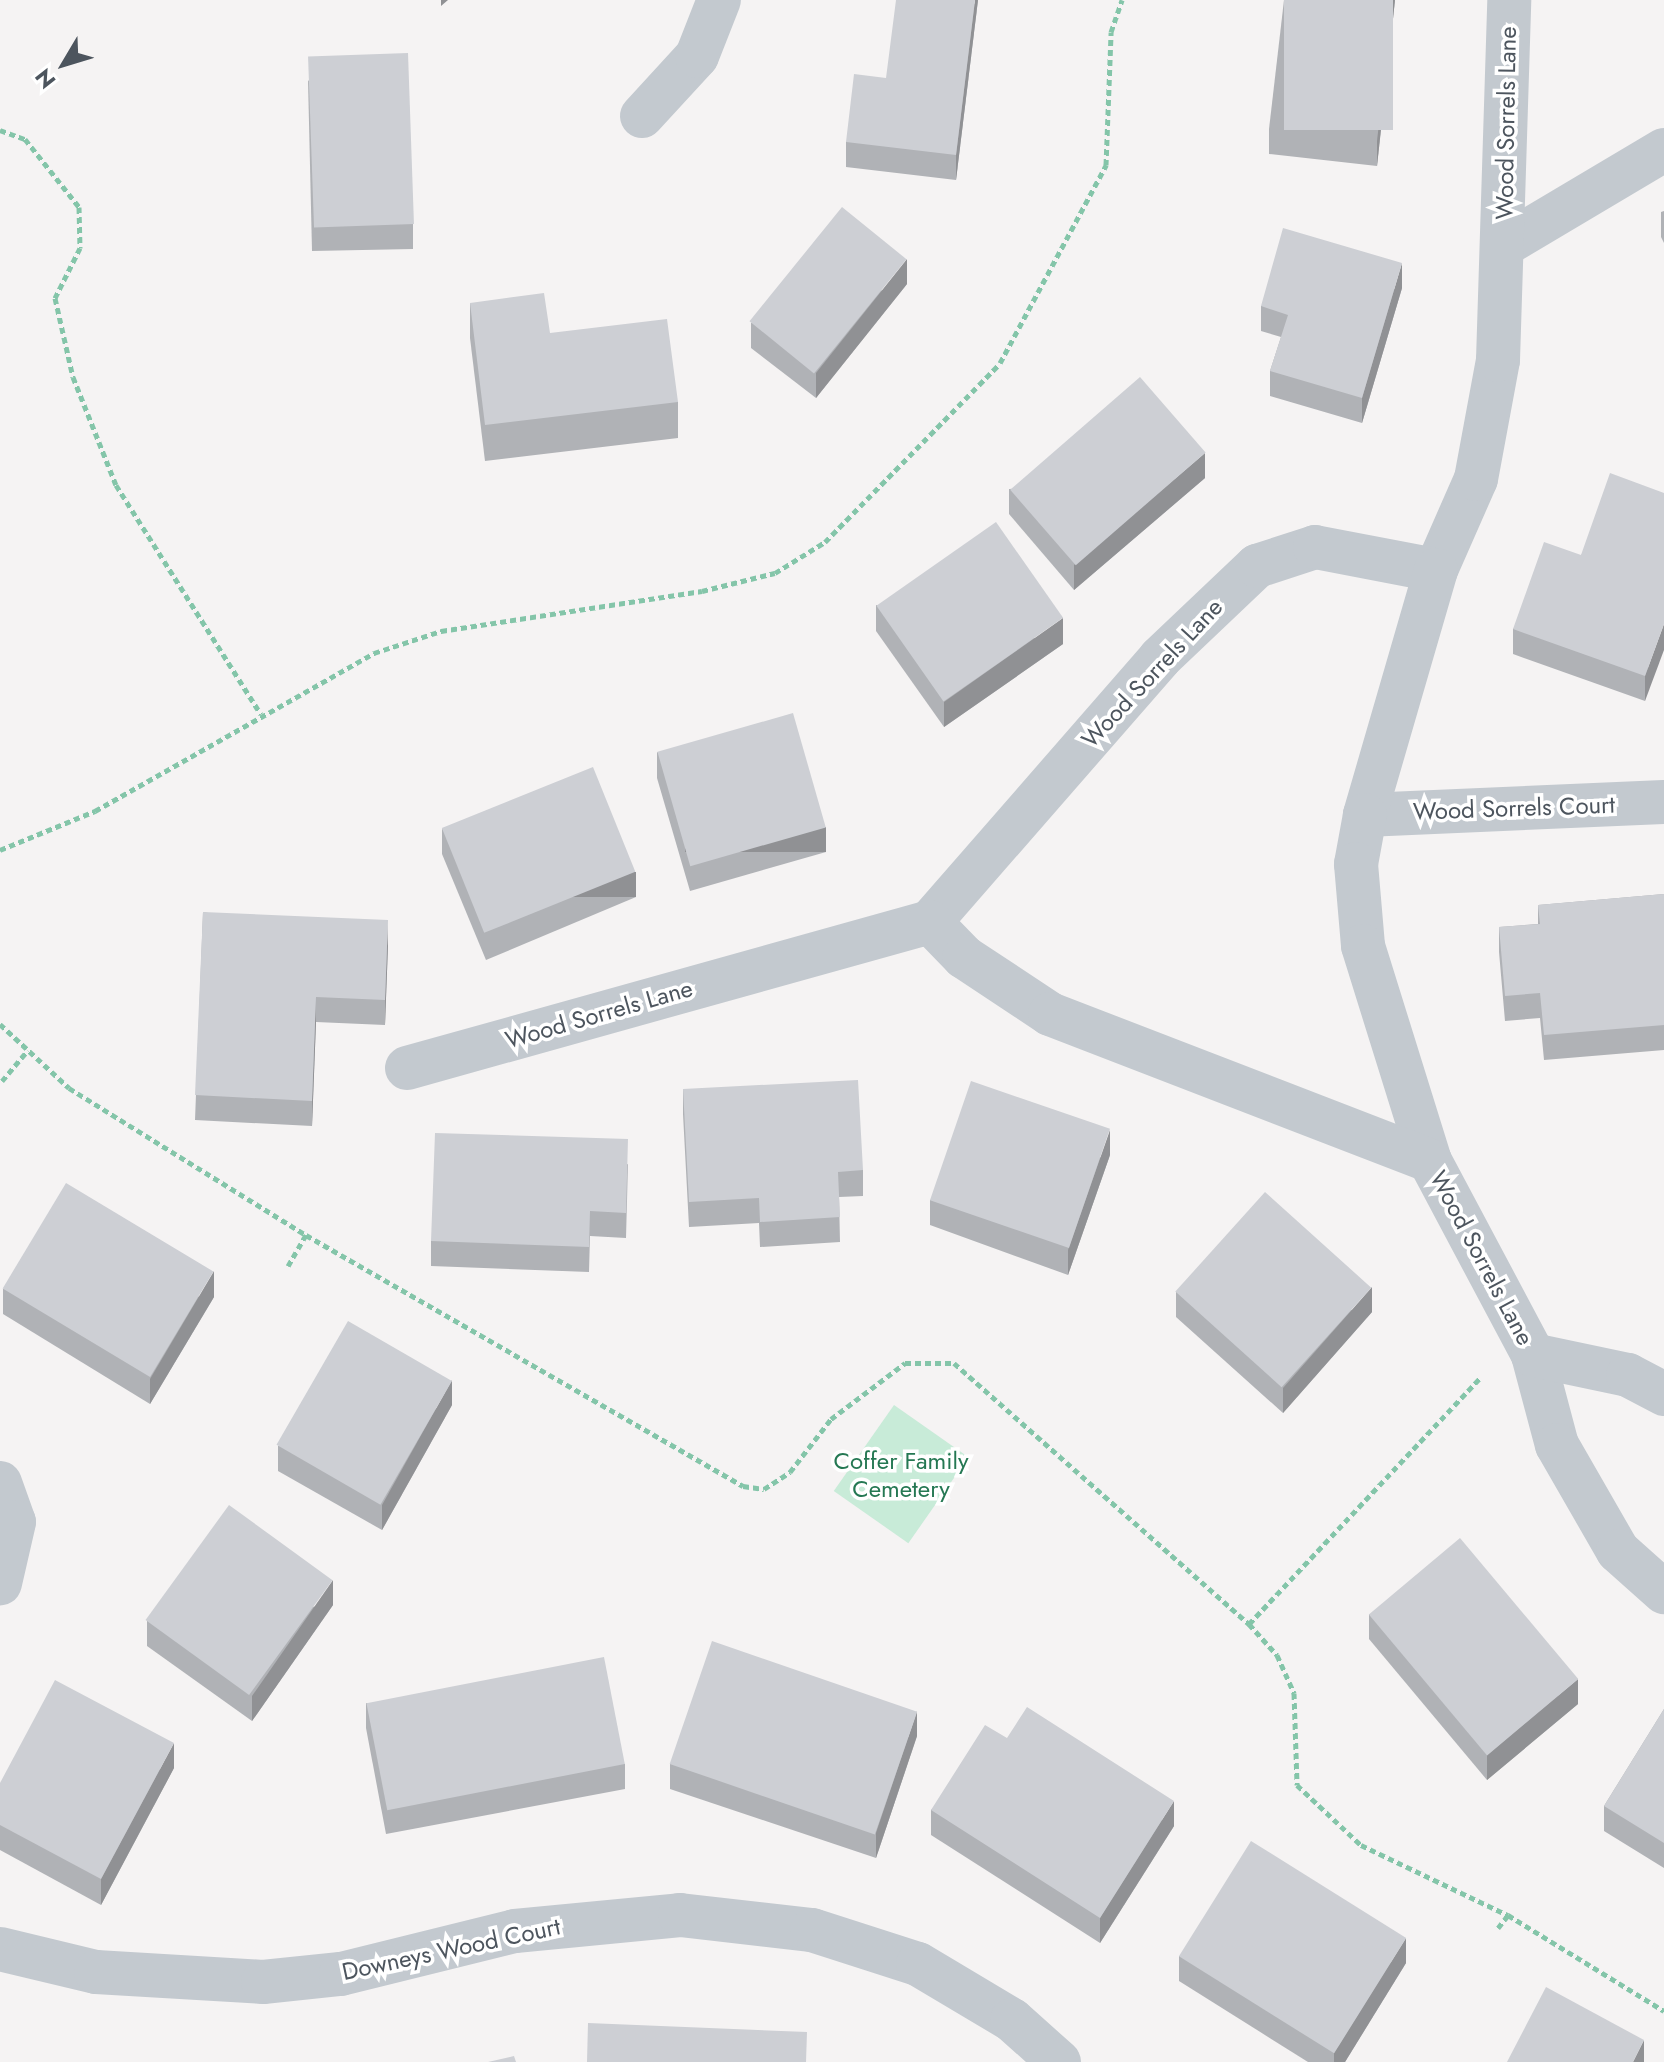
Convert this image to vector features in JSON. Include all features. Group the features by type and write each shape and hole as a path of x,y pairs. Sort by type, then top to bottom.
{"street":[{"path":"642,116 697,56 719,0"},
{"name":"Wood Sorrels Lane","path":"1509,0 1504,245 1498,360 1476,479 1436,570 1365,815 1356,864 1363,946 1430,1161 1533,1355 1557,1445 1618,1551 1664,1592"},
{"name":"Wood Sorrels Lane","path":"1504,245 1664,150"},
{"name":"Wood Sorrels Lane","path":"407,1068 930,922 1160,658 1257,566 1315,547 1436,570"},
{"name":"Wood Sorrels Court","path":"1365,815 1664,802"},
{"name":"Wood Sorrels Lane","path":"930,922 964,957 1050,1014 1430,1161"},
{"name":"Wood Sorrels Lane","path":"1533,1355 1628,1375 1664,1394"},
{"path":"0,1483 14,1522 0,1583"},
{"name":"Downeys Wood Court","path":"0,1949 96,1972 263,1982 341,1974 515,1931 680,1915 812,1930 918,1964 1012,2020 1059,2062"}],"path":[{"path":"0,850 95,811 374,653 441,631 702,591 775,573 825,542 1000,363 1106,165 1111,32 1122,0"},
{"path":"0,130 25,139 79,207 80,248 55,298 73,377 116,485 261,715"},
{"path":"0,1024 69,1088 306,1235 743,1486 764,1489 790,1472 831,1419 905,1363 954,1363 1249,1624 1277,1655 1294,1693 1297,1785 1361,1845 1508,1915 1664,2011"},
{"path":"2,1081 28,1050"},
{"path":"288,1266 306,1235"},
{"path":"1249,1624 1487,1371 1533,1355"},
{"path":"1498,1928 1508,1915"}],"green space":[{"name":"Coffer Family Cemetery","path":"894,1405 969,1457 908,1543 834,1491"}],"building":[{"path":"896,0 975,0 956,155 846,142 854,74 886,78"},
{"path":"1284,0 1393,0 1393,130 1284,130"},
{"path":"408,53 414,224 314,227 308,56"},
{"path":"842,207 907,259 814,373 749,321"},
{"path":"1283,228 1402,263 1362,398 1270,371 1288,315 1261,306"},
{"path":"544,293 550,333 667,319 678,402 485,425 470,303"},
{"path":"1140,377 1206,452 1076,565 1010,490"},
{"path":"1610,473 1664,493 1664,624 1645,676 1513,629 1544,542 1581,555"},
{"path":"996,522 1063,618 944,702 876,606"},
{"path":"793,713 826,827 690,866 657,752"},
{"path":"593,767 635,872 484,933 442,828"},
{"path":"1664,894 1664,1025 1544,1035 1540,993 1505,996 1499,927 1540,924 1538,905"},
{"path":"203,912 388,920 385,1000 316,997 312,1101 195,1095"},
{"path":"858,1080 863,1170 838,1172 840,1217 760,1222 759,1198 689,1202 683,1089"},
{"path":"971,1081 1110,1129 1069,1248 930,1200"},
{"path":"435,1133 628,1139 626,1213 590,1211 589,1247 431,1241"},
{"path":"66,1183 213,1272 150,1377 3,1288"},
{"path":"1265,1192 1371,1288 1282,1387 1175,1292"},
{"path":"348,1321 452,1381 380,1505 276,1445"},
{"path":"229,1505 333,1580 249,1695 146,1620"},
{"path":"1460,1538 1578,1679 1487,1755 1369,1614"},
{"path":"712,1641 917,1712 875,1835 670,1764"},
{"path":"604,1657 625,1764 387,1810 366,1703"},
{"path":"55,1680 174,1743 101,1879 0,1825 0,1783"},
{"path":"1027,1707 1174,1801 1100,1918 931,1810 985,1725 1007,1738"},
{"path":"1664,1709 1664,1843 1604,1806"},
{"path":"1251,1841 1406,1938 1334,2053 1179,1956"},
{"path":"1546,1987 1644,2040 1633,2062 1507,2062"},
{"path":"588,2023 807,2032 806,2062 587,2062"},
{"path":"514,2056 516,2062 488,2062"}]}
